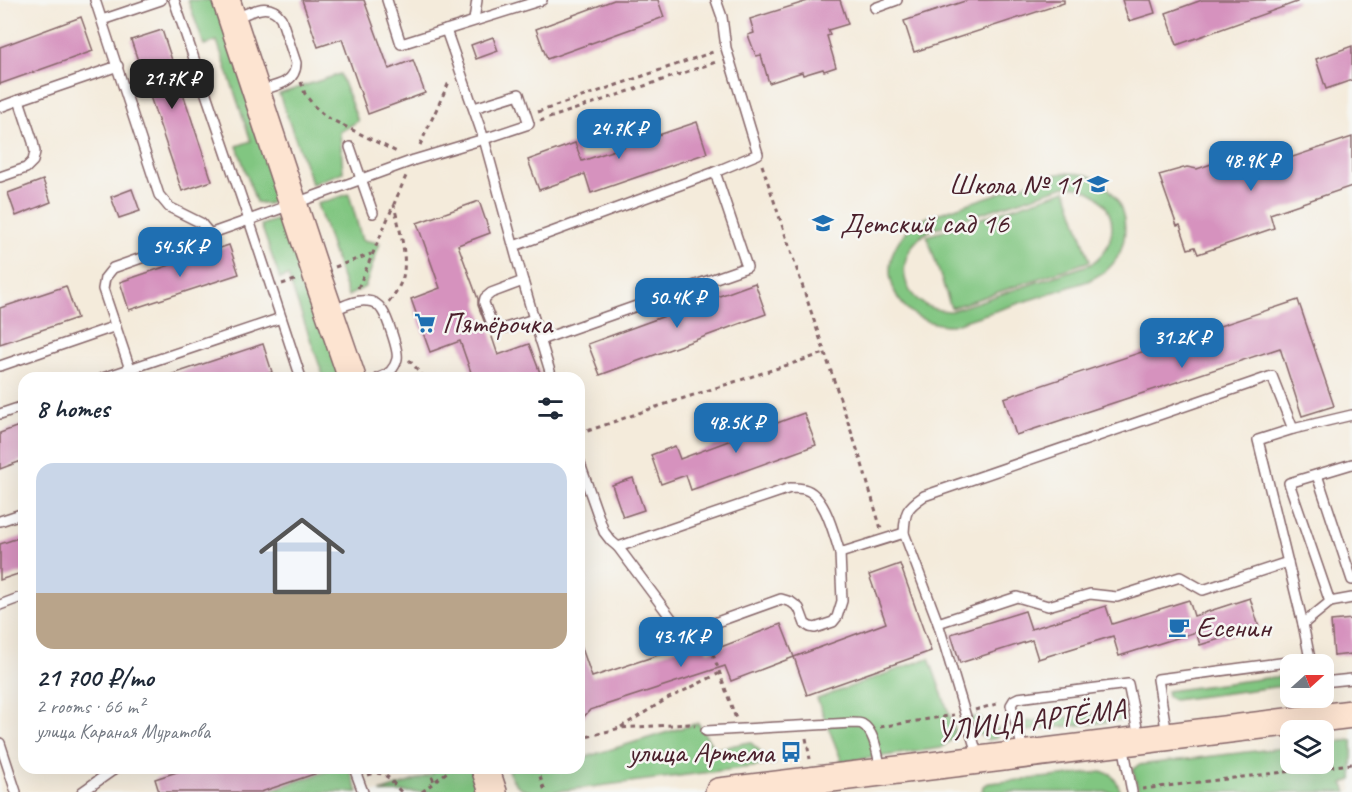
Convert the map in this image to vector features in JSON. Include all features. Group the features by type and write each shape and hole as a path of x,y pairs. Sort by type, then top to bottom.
{"main road":[{"path":"230,10 293,204 340,308 351,372"},
{"name":"УЛИЦА АРТЁМА","path":"719,792 1167,736 1316,708 1352,714"},
{"path":"487,774 493,792"}],"lane":[{"path":"95,0 159,195 169,207 201,223 210,234"},
{"path":"102,20 161,0"},
{"path":"174,0 299,372"},
{"path":"387,0 401,44 542,0"},
{"path":"474,20 477,0"},
{"path":"514,246 758,154 726,48 722,17 716,0"},
{"path":"875,8 897,0"},
{"path":"230,10 270,8 277,11 296,63 293,76 288,81 256,92"},
{"path":"446,30 484,139 550,372"},
{"path":"0,107 118,66"},
{"path":"131,372 103,289 105,278 113,268 414,160 484,139 528,120 519,94 474,108"},
{"path":"0,177 26,168 33,161 35,152 19,100"},
{"path":"350,147 373,213"},
{"path":"540,340 747,267 715,172"},
{"path":"524,281 491,293 485,298 484,303 492,324 496,328 505,328 534,318"},
{"path":"340,308 360,301 368,301 377,304 383,311 398,351 397,361 389,372"},
{"path":"134,372 281,318"},
{"path":"0,366 116,326"},
{"path":"979,759 938,622 904,533 905,518 911,505 924,496 1272,376 1293,429"},
{"path":"0,414 18,408"},
{"path":"1309,654 1258,440 1352,414"},
{"path":"1330,602 1289,483 1352,464"},
{"path":"1317,476 1352,580"},
{"path":"585,478 604,532 618,547 674,622 689,627 704,627 781,599 799,608 805,624 815,628 832,622 837,617 842,601 840,553 826,512 816,497 806,489 790,488 618,547"},
{"path":"0,521 18,515"},
{"path":"840,553 904,533"},
{"path":"938,622 1017,597 1048,606 1090,594 1117,597 1180,577 1203,590 1288,562"},
{"path":"0,604 18,598"},
{"path":"1303,624 1330,602 1352,598"},
{"path":"1167,736 1158,679 1280,665"},
{"path":"1334,681 1352,680"},
{"path":"1024,755 1012,711 1011,705 1014,700 1128,684 1132,791"},
{"path":"706,731 861,724 868,729 874,740 882,772"},
{"path":"0,743 16,792"},
{"path":"82,792 108,774"},
{"path":"356,774 363,792"}],"path":[{"path":"528,120 726,48"},
{"path":"528,120 729,58"},
{"path":"340,308 372,254 458,63"},
{"path":"296,69 305,94 326,117 414,160"},
{"path":"758,154 885,539"},
{"path":"383,311 397,291 403,277 404,252 394,204"},
{"path":"327,269 372,254"},
{"path":"271,288 297,279"},
{"path":"398,351 419,372"},
{"path":"585,432 825,353"},
{"path":"704,627 739,729"},
{"path":"620,728 665,700 720,673"},
{"path":"868,729 965,713 1014,700"},
{"path":"585,737 620,728 689,724"},
{"path":"803,725 810,759"},
{"path":"1132,791 1352,764"},
{"path":"358,778 371,774"},
{"path":"384,774 402,792"},
{"path":"431,774 434,782"},
{"path":"422,792 444,774"},
{"path":"539,774 545,791"}],"green space":[{"path":"188,0 225,0 289,196 267,204 256,202 237,146 251,141 217,41 204,45"},
{"path":"340,74 358,121 340,132 343,172 312,184 279,94"},
{"path":"1078,173 1087,175 1111,191 1119,203 1125,230 1123,244 1108,269 1088,281 952,325 929,322 911,312 898,298 891,282 890,263 896,246 908,230 928,217 1053,175","holes":["1065,186 1081,188 1094,194 1104,204 1110,215 1112,227 1110,240 1103,253 1091,264 951,311 933,309 920,302 910,291 905,279 905,265 909,251 918,239 933,229"]},
{"path":"1066,190 1090,261 951,308 927,236"},
{"path":"349,194 362,240 380,243 365,287 348,296 317,204"},
{"path":"294,214 349,372 322,372 288,276 280,279 261,225"},
{"path":"929,658 955,730 952,739 941,748 842,762 817,699"},
{"path":"1280,676 1280,686 1174,700 1168,697 1167,691"},
{"path":"1123,711 1124,720 1026,731 1023,722"},
{"path":"980,716 987,729 999,728 997,738 988,740 978,733 968,718"},
{"path":"698,723 714,749 750,742 775,764 551,792 534,792 523,789 514,782 509,774 585,774 585,757"},
{"path":"1352,740 1352,780 1343,783 1347,792 1139,792 1133,770 1138,765 1280,748 1280,774 1334,774 1334,742"},
{"path":"1102,772 1111,774 1121,792 982,792 983,786 989,783"},
{"path":"319,774 351,774 358,792 265,792"},
{"path":"433,774 483,774 485,792 380,792"}],"building":[{"path":"302,0 364,0 389,69 413,60 425,93 368,114 342,39 318,47"},
{"path":"614,0 658,0 664,17 547,59 536,29"},
{"path":"811,0 840,0 848,24 828,30 830,35 827,36 836,67 803,75 802,72 769,83 761,55 756,56 748,35 754,33 750,19"},
{"path":"968,0 1064,0 1064,3 914,52 904,21"},
{"path":"1122,0 1151,0 1155,13 1129,21"},
{"path":"1202,0 1297,0 1297,2 1177,45 1166,13"},
{"path":"81,17 93,51 0,84 0,47"},
{"path":"162,30 212,181 182,191 131,40"},
{"path":"493,37 498,51 476,59 471,45"},
{"path":"1352,46 1352,80 1326,89 1316,59"},
{"path":"697,122 707,153 591,193 585,174 539,190 528,160 575,143 582,161"},
{"path":"1352,137 1352,186 1270,214 1274,228 1198,254 1195,247 1188,249 1180,225 1177,226 1159,175 1187,167 1197,169 1217,162 1220,154 1246,144 1252,163 1257,161 1260,168"},
{"path":"43,180 51,202 16,216 8,193"},
{"path":"132,189 140,211 119,218 111,197"},
{"path":"479,201 490,233 458,245 478,299 478,305 498,355 529,344 540,372 471,372 460,341 430,352 411,299 440,288 417,223"},
{"path":"229,245 239,274 129,310 120,282"},
{"path":"755,283 766,314 600,375 588,344"},
{"path":"66,286 77,318 0,344 0,308"},
{"path":"1298,300 1334,406 1302,416 1280,348 1016,435 1004,398"},
{"path":"263,344 272,372 179,372"},
{"path":"804,413 816,445 691,490 686,475 661,484 651,455 675,446 680,459"},
{"path":"18,426 18,462 0,469 0,433"},
{"path":"633,478 644,510 623,517 612,485"},
{"path":"18,538 18,574 0,580 0,544"},
{"path":"900,564 931,651 807,695 794,657 886,623 869,575"},
{"path":"1250,598 1259,627 1200,645 1196,632 1119,656 1113,636 1038,659 1032,640 960,663 951,634 1025,611 1031,629 1106,606 1112,624 1189,600 1194,616"},
{"path":"1352,619 1352,654 1334,656 1331,621"},
{"path":"781,624 794,657 731,681 725,666 590,710 585,715 585,657 592,677 704,640 708,652"},
{"path":"170,774 314,774 261,792 159,792 155,779"}],"place":[{"name":"Школа № 11","path":"1098,184"},
{"name":"Детский сад 16","path":"823,223"},
{"name":"Пятёрочка","path":"425,323"},
{"name":"Есенин","path":"1179,627"},
{"name":"улица Артема","path":"791,752"}]}
